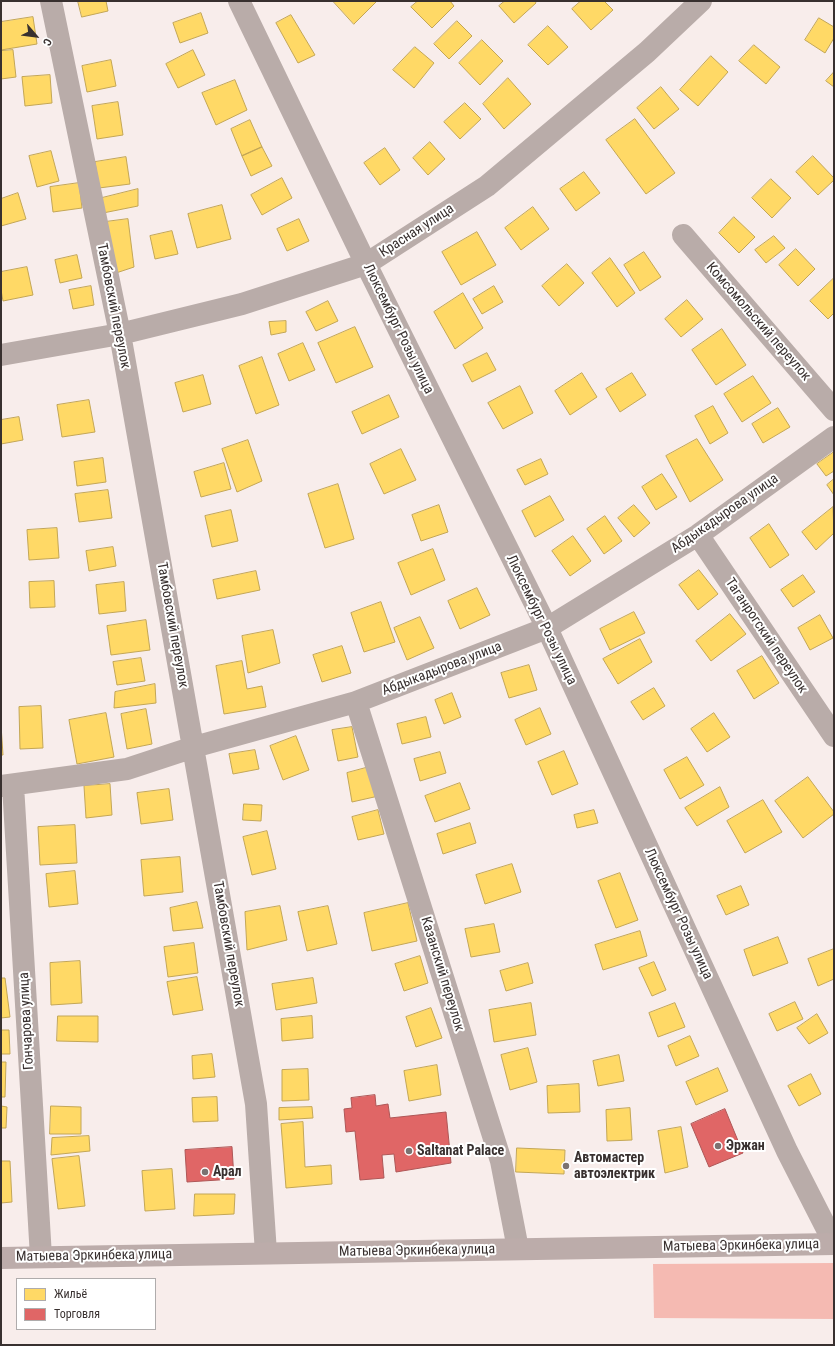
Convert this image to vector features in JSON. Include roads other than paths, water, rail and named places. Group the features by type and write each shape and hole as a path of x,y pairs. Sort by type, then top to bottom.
{"main road":[{"name":"Матыева Эркинбека улица","path":"1,1258 834,1244"}],"street":[{"name":"Тамбовский переулок","path":"51,1 120,334 256,1104 266,1253"},
{"name":"Люксембург Розы улица","path":"239,1 366,264 547,628 784,1144 834,1244"},
{"name":"Красная улица","path":"1,355 120,334 242,304 366,264 487,186 647,52 701,1"},
{"name":"Комсомольский переулок","path":"682,235 834,410"},
{"name":"Абдыкадырова улица","path":"7,786 127,768 194,747 356,702 547,628 698,535 834,437"},
{"name":"Таганрогский переулок","path":"698,535 834,736"},
{"name":"Казанский переулок","path":"356,702 501,1161 518,1249"},
{"name":"Гончарова улица","path":"7,786 41,1257"}],"place":[{"name":"Эржан","path":"718,1146"},
{"name":"Saltanat Palace","path":"409,1151"},
{"name":"Автомастер автоэлектрик","path":"566,1166"},
{"name":"Арал","path":"205,1172"}]}
